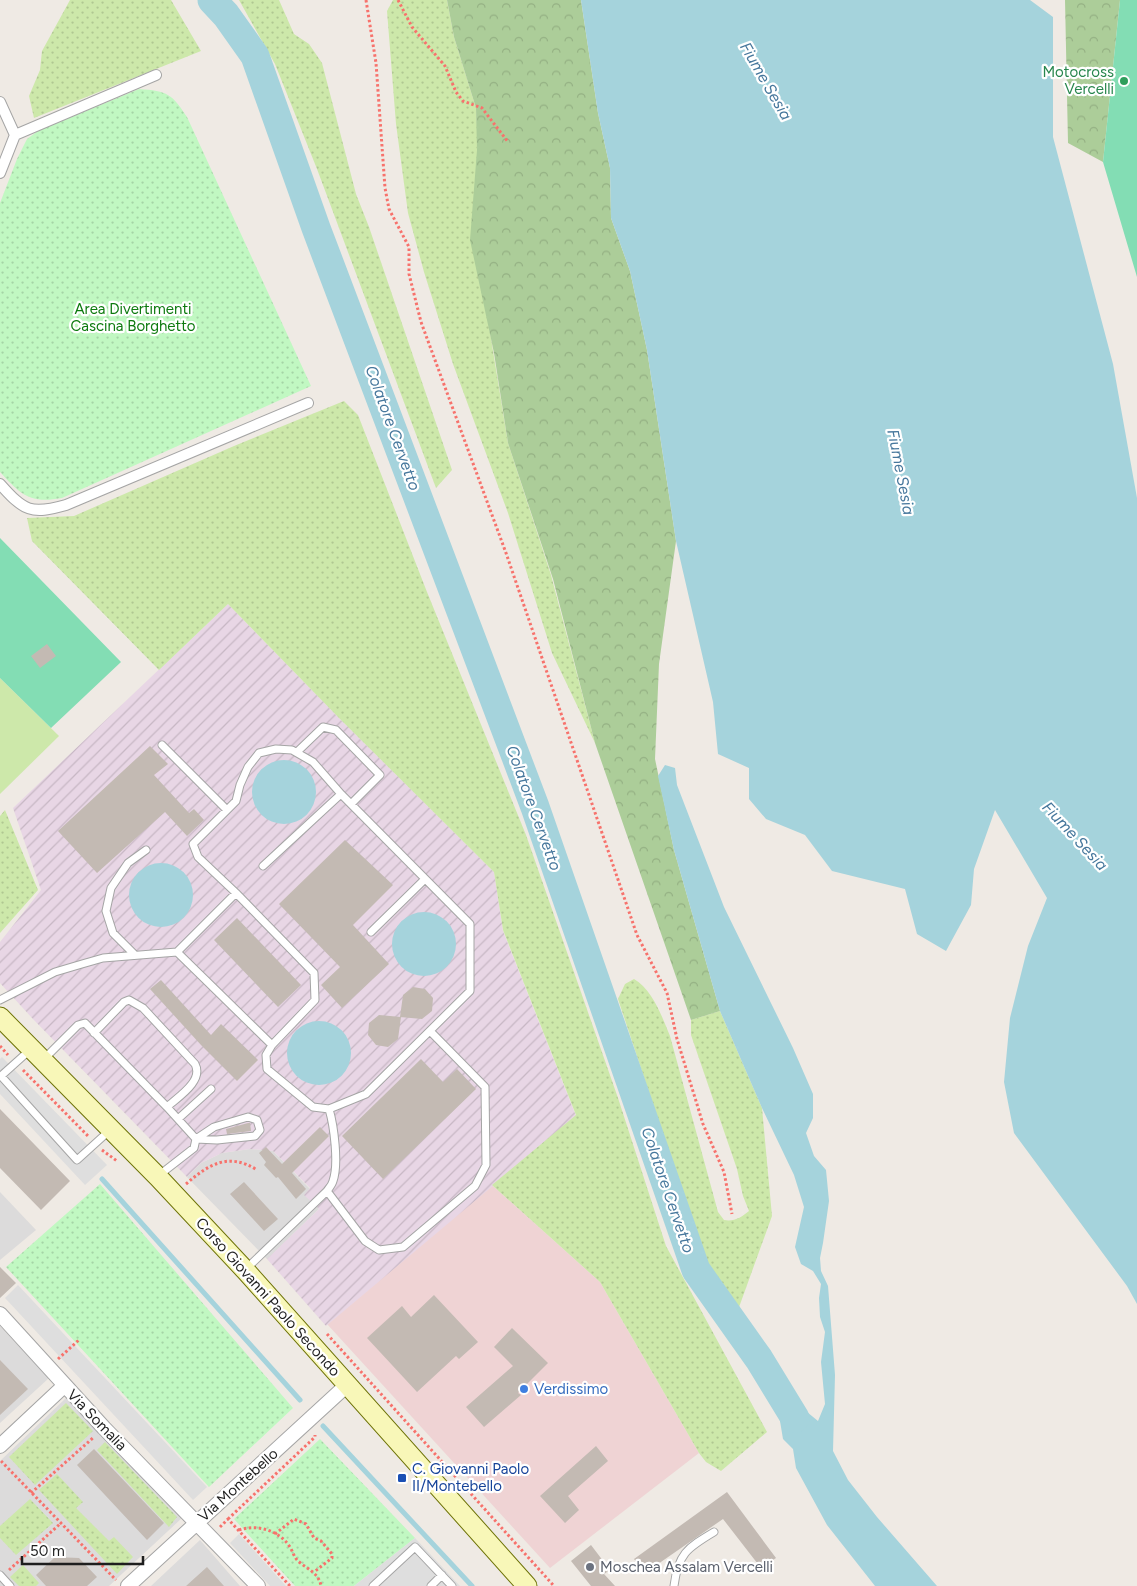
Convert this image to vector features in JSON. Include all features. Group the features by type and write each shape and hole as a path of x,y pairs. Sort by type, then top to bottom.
{"main road":[{"name":"Corso Giovanni Paolo Secondo","path":"0,1017 158,1177 245,1270 527,1586"}],"street":[{"path":"0,173 15,135 156,75"},
{"path":"0,102 15,135"},
{"path":"0,484 12,497 29,510 46,511 66,505 308,403"},
{"name":"Via Somalia","path":"0,1314 64,1386 258,1586"},
{"name":"Via Montebello","path":"128,1586 347,1385"},
{"path":"0,1446 64,1386"}],"lane":[{"path":"297,752 323,727 336,730 380,775 351,804"},
{"path":"162,744 227,810"},
{"path":"276,749 297,752 313,762 341,794 470,924 470,991 366,1094 329,1109 313,1107 267,1069 266,1055 272,1045 315,1000 314,973 198,857 193,844 227,810 236,801 240,785 248,767 260,753 276,749"},
{"path":"263,866 341,794"},
{"path":"135,956 113,933 106,911 111,888 128,863 146,850"},
{"path":"371,932 425,879"},
{"path":"0,1000 55,972 104,958 177,952 236,893"},
{"path":"177,952 272,1045"},
{"path":"94,1033 124,1002 129,1000 143,1008 198,1069 198,1076 194,1082 167,1107"},
{"path":"110,1130 77,1160 1,1076 16,1062 37,1055 78,1025 85,1024 196,1139 217,1140 255,1136 260,1130 257,1120 248,1117 214,1127 196,1139 194,1148 158,1177"},
{"path":"327,1191 365,1241 379,1250 403,1247 475,1186 486,1164 485,1087 430,1031"},
{"path":"178,1119 211,1089"},
{"path":"245,1270 327,1191 333,1181 336,1156 334,1124 329,1109"},
{"path":"674,1586 678,1564 683,1554 694,1544 714,1532"},
{"path":"373,1586 415,1547 452,1586"},
{"path":"431,1586 442,1575"},
{"path":"1,1576 10,1586"}],"path":[{"path":"366,0 376,63 385,188 389,209 409,248 409,274 421,322 506,553 637,935 667,993 678,1039 703,1124 724,1172 732,1214"},
{"path":"398,0 412,27 444,66 462,101 482,108 508,142"},
{"path":"0,1046 108,1156 123,1165"},
{"path":"175,1195 209,1166 220,1162 232,1161 248,1164 257,1170"},
{"path":"48,1367 80,1339"},
{"path":"210,1536 315,1437 313,1427"},
{"path":"32,1493 104,1428"},
{"path":"0,1460 122,1586"},
{"path":"228,1519 290,1586"},
{"path":"275,1534 294,1519 306,1524 314,1538 321,1542 332,1554 332,1558 314,1572"},
{"path":"1,1576 61,1524"},
{"path":"239,1530 256,1527 271,1530 290,1546 296,1560 314,1572 320,1586"}],"shaded area":[{"path":"228,604 340,719 494,872 503,931 576,1116 326,1326 267,1259 319,1209 304,1195 310,1188 273,1151 250,1149 222,1153 201,1163 187,1177 0,983 0,942 41,890 13,808"},
{"path":"2,1057 107,1165 85,1185 0,1094 0,1059"},
{"path":"250,1149 273,1151 310,1189 314,1204 319,1209 267,1259 187,1177 201,1163 222,1153"},
{"name":"Verdissimo","path":"492,1185 600,1282 699,1453 550,1568 327,1324"},
{"path":"0,1192 36,1230 0,1260"},
{"path":"18,1285 207,1487 193,1500 5,1298"},
{"path":"0,1326 49,1378 0,1423"},
{"path":"66,1398 182,1518 109,1586 0,1586 0,1461"},
{"path":"239,1534 286,1586 270,1586 230,1543"},
{"path":"415,1538 460,1586 354,1586"},
{"path":"200,1540 240,1586 151,1586"}],"green space":[{"path":"70,0 171,0 201,51 34,118 29,96 40,70 42,51"},
{"path":"239,0 279,0 294,34 309,44 322,63 356,194 452,470 436,488 317,169 275,64"},
{"path":"393,0 447,0 454,37 476,108 488,320 508,443 551,575 595,743 552,653 508,513 453,364 424,272 408,213 396,124 387,11"},
{"path":"447,0 581,0 598,113 610,168 611,218 630,271 647,350 676,541 659,664 655,759 674,850 720,1011 691,1020 595,743 553,579 508,443 494,353 470,240 477,150 476,108 454,37"},
{"path":"1065,0 1120,0 1103,162 1068,143"},
{"name":"Motocross Vercelli","path":"1120,0 1137,0 1137,277 1103,162"},
{"name":"Area Divertimenti Cascina Borghetto","path":"139,89 157,91 168,95 177,103 187,117 311,386 62,498 42,500 20,492 0,472 0,203 27,139 38,131"},
{"path":"344,401 358,415 427,592 526,835 618,1098 666,1246 767,1432 721,1471 706,1462 699,1453 600,1282 492,1185 576,1115 503,930 494,872 340,719 228,604 159,670 32,541 27,518 74,516 234,446"},
{"path":"0,538 121,662 51,728 0,678"},
{"path":"0,678 59,736 0,794"},
{"path":"5,810 38,890 0,933 0,816"},
{"path":"634,979 652,997 670,1036 718,1212 724,1220 738,1218 749,1211 743,1196 737,1169 691,1035 691,1020 720,1011 762,1108 772,1216 738,1310 703,1255 618,999 625,984"},
{"path":"100,1184 293,1408 209,1487 6,1267"},
{"path":"66,1403 93,1431 35,1485 9,1457"},
{"path":"320,1439 415,1538 354,1586 295,1586 234,1519"},
{"path":"105,1442 177,1517 169,1527 97,1450"},
{"path":"57,1474 83,1502 76,1508 109,1541 114,1537 133,1557 117,1574 39,1490"},
{"path":"30,1499 53,1523 16,1555 0,1538 0,1526"},
{"path":"23,1565 39,1583 36,1586 19,1586 10,1577"}],"water":[{"name":"Fiume Sesia","path":"581,0 1030,0 1053,17 1053,137 1113,364 1137,498 1137,1304 1127,1286 1014,1133 1004,1082 1010,1018 1028,946 1047,898 995,810 974,869 971,905 946,951 917,934 905,889 832,871 805,835 766,819 749,799 749,768 718,754 713,702 676,541 647,350 630,271 611,218 610,168 598,113"},
{"path":"284,760 296,762 307,769 314,780 316,792 314,804 307,815 296,822 284,824 272,822 261,815 254,804 252,792 254,780 261,769 272,762"},
{"path":"665,765 675,768 677,785 724,907 793,1048 813,1094 813,1118 806,1133 814,1156 826,1170 829,1201 820,1258 821,1271 828,1286 835,1375 833,1451 848,1480 877,1517 937,1586 875,1586 827,1525 796,1468 793,1449 783,1439 774,1385 818,1421 825,1404 821,1362 825,1332 820,1317 819,1298 821,1284 813,1271 801,1264 795,1247 804,1207 794,1175 762,1108 720,1011 674,850 658,776"},
{"path":"161,863 173,865 184,872 191,883 193,895 191,907 184,918 173,925 161,927 149,925 138,918 131,907 129,895 131,883 138,872 149,865"},
{"path":"424,912 436,914 447,921 454,932 456,944 454,956 447,967 436,974 424,976 412,974 401,967 394,956 392,944 394,932 401,921 412,914"},
{"path":"319,1021 331,1023 342,1030 349,1041 351,1053 349,1065 342,1076 331,1083 319,1085 307,1083 296,1076 289,1065 287,1053 289,1041 296,1030 307,1023"}],"building":[{"path":"47,644 56,656 40,668 31,656"},
{"path":"150,746 168,764 154,775 189,813 194,809 204,820 187,836 165,812 97,873 58,831"},
{"path":"345,840 393,885 353,925 389,964 342,1008 321,985 340,967 279,904"},
{"path":"237,918 301,985 278,1007 214,940"},
{"path":"161,980 211,1035 221,1024 258,1060 237,1081 150,989"},
{"path":"413,987 425,989 433,998 432,1011 422,1019 400,1017 403,995"},
{"path":"379,1015 401,1017 398,1039 388,1047 376,1045 368,1035 369,1023"},
{"path":"421,1059 443,1082 457,1069 476,1089 383,1179 342,1136"},
{"path":"0,1109 70,1181 41,1210 0,1168"},
{"path":"250,1123 251,1131 227,1134 226,1129"},
{"path":"320,1127 329,1136 292,1173 306,1189 296,1199 278,1177 276,1178 264,1165 266,1162 259,1153 266,1147 282,1164"},
{"path":"244,1182 278,1219 264,1231 230,1194"},
{"path":"0,1267 16,1283 0,1298"},
{"path":"434,1295 478,1342 459,1359 456,1356 417,1392 367,1338 402,1306 411,1317"},
{"path":"512,1328 548,1363 518,1393 521,1395 484,1427 466,1407 513,1366 494,1347"},
{"path":"0,1360 28,1389 0,1415"},
{"path":"596,1446 608,1461 568,1496 579,1510 565,1523 540,1496"},
{"path":"94,1449 164,1523 147,1540 77,1465"},
{"path":"727,1492 776,1558 761,1568 723,1519 645,1573 634,1559"},
{"path":"591,1545 610,1570 604,1574 615,1586 591,1586 571,1561"},
{"path":"55,1557 79,1558 97,1577 87,1586 46,1586 36,1575"},
{"path":"207,1567 224,1586 186,1586"}],"waterway":[{"name":"Colatore Cervetto","path":"212,0 226,15 255,56 316,228 535,807 696,1270 759,1359 795,1418"},
{"path":"102,1179 300,1400"},
{"path":"323,1426 472,1586"}],"place":[{"name":"Motocross Vercelli","path":"1124,81"},
{"name":"Verdissimo","path":"524,1389"},
{"name":"C. Giovanni Paolo II/Montebello","path":"402,1478"},
{"name":"Moschea Assalam Vercelli","path":"590,1567"}]}
